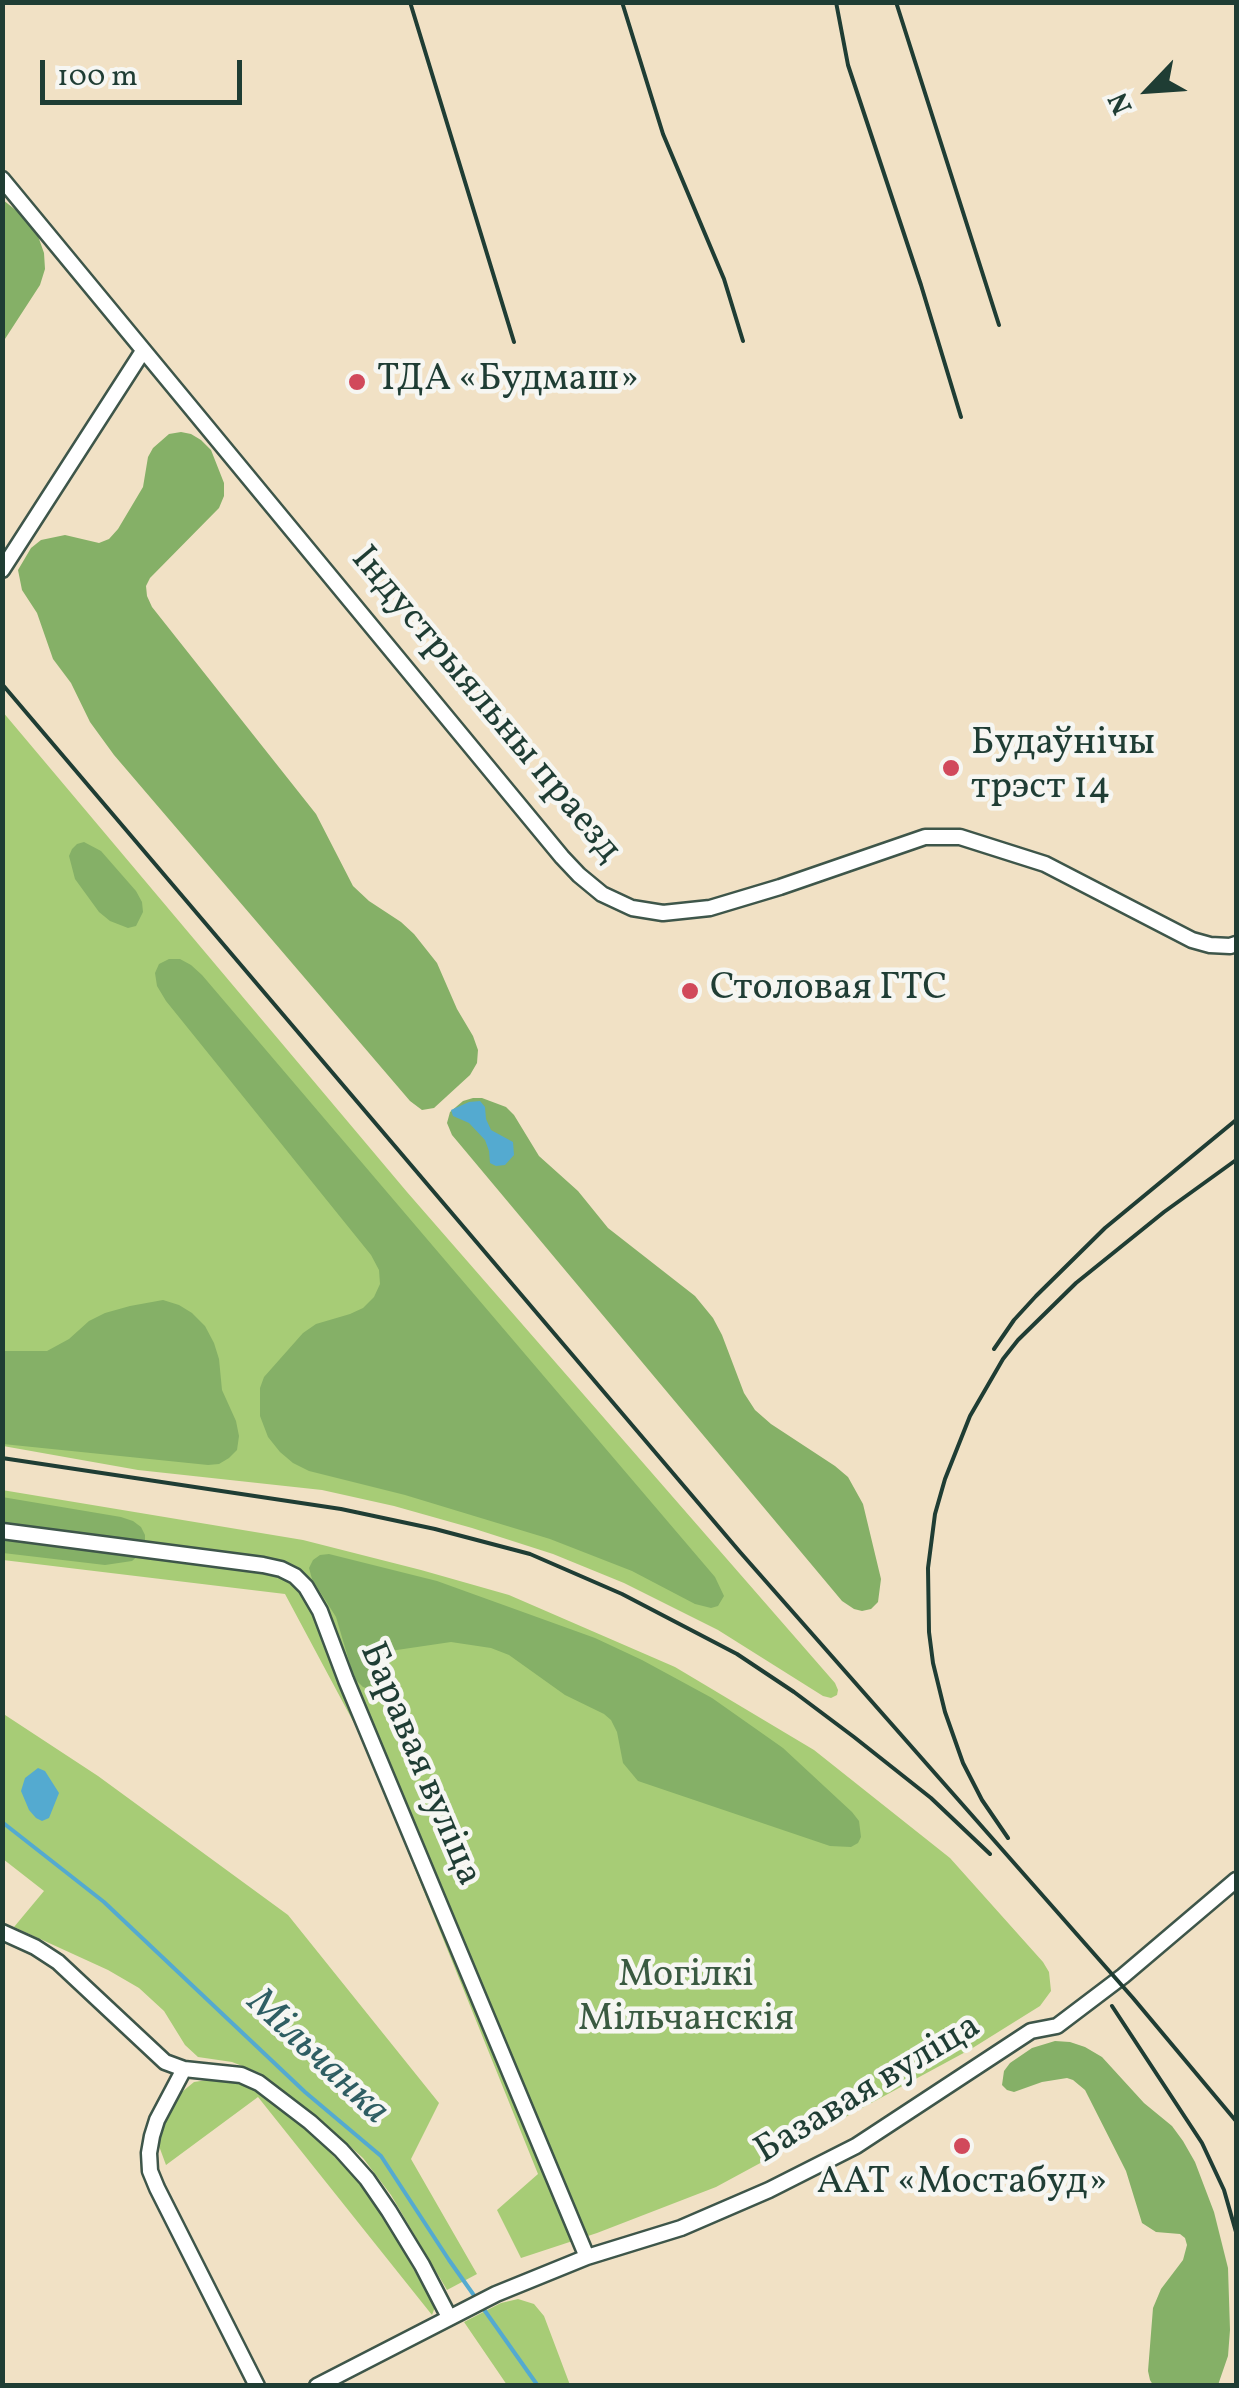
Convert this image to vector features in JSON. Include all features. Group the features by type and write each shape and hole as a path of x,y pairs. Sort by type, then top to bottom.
{"street":[{"name":"Індустрыяльны праезд","path":"2,178 562,856 602,894 632,908 663,914 710,908 925,837 960,836 1045,864 1192,940 1210,945 1236,944"},
{"path":"2,570 143,351"},
{"name":"Баравая вуліца","path":"2,1531 263,1566 295,1576 306,1587 320,1611 588,2257"},
{"name":"Базавая вуліца","path":"317,2386 496,2294 588,2257 681,2228 856,2146 1031,2031 1057,2026 1124,1976 1236,1880"},
{"path":"2,1932 58,1962 156,2055 174,2066 241,2075 259,2083 310,2122 367,2178 454,2315"},
{"path":"184,2068 157,2120 149,2153 150,2171 257,2386"}],"green space":[{"path":"3,200 26,218 38,236 45,269 40,285 3,342"},
{"path":"181,432 201,440 211,450 224,483 224,496 219,508 150,578 147,596 316,814 353,886 401,922 437,963 478,1050 477,1063 470,1075 434,1108 422,1110 410,1101 114,755 53,659 37,613 22,590 18,570 31,548 41,540 65,535 99,543 109,539 143,487 153,448 169,434"},
{"path":"2,711 407,1192 835,1683 837,1695 823,1696 718,1630 624,1583 553,1554 472,1528 322,1490 138,1470 3,1446"},
{"path":"84,842 101,851 136,891 143,912 136,926 128,928 110,921 75,879 69,856 77,844"},
{"path":"180,959 202,975 715,1577 724,1596 718,1606 695,1604 632,1571 550,1539 309,1471 280,1452 268,1437 260,1416 264,1377 303,1333 316,1324 363,1308 380,1284 379,1270 371,1255 166,1001 155,973 159,964"},
{"path":"473,1098 506,1107 539,1156 578,1191 608,1228 695,1296 722,1335 744,1393 755,1410 848,1477 863,1504 881,1579 878,1602 871,1609 854,1609 842,1601 452,1135 447,1123 450,1112"},
{"path":"163,1300 192,1313 214,1343 222,1390 239,1436 237,1450 229,1458 208,1465 3,1444 3,1351 47,1351 105,1313"},
{"name":"Могілкі Мільчанскія","path":"2,1490 303,1540 421,1570 509,1595 675,1667 814,1750 950,1858 1043,1962 1049,1972 1051,1991 1040,2006 971,2049 716,2187 521,2258 497,2210 538,2174 362,1738 285,1594 3,1560"},
{"path":"2,1497 133,1521 145,1535 145,1545 132,1561 105,1565 3,1553"},
{"path":"320,1555 437,1581 595,1638 712,1698 783,1748 852,1812 859,1821 858,1843 851,1847 830,1846 638,1781 623,1763 611,1720 565,1695 509,1655 491,1648 451,1642 390,1651 381,1664 379,1682 369,1689 363,1687 352,1671 336,1617 309,1568"},
{"path":"2,1713 98,1776 288,1915 439,2103 411,2159 477,2274 447,2290 391,2195 363,2158 326,2125 260,2073 232,2062 198,2057 185,2045 164,2011 139,1988 14,1927 44,1891 3,1859"},
{"path":"1055,2041 1085,2047 1102,2057 1144,2103 1172,2126 1195,2162 1214,2212 1228,2268 1228,2356 1218,2385 1153,2385 1150,2380 1153,2308 1161,2289 1183,2260 1187,2245 1180,2234 1156,2232 1142,2223 1126,2171 1085,2090 1067,2078 1014,2092 1002,2085 1010,2063 1032,2048"},
{"path":"220,2078 250,2086 264,2095 314,2136 357,2180 389,2226 435,2307 432,2315 258,2097 166,2165 160,2137 177,2096 194,2082"},
{"path":"518,2299 534,2304 544,2316 570,2385 507,2385 464,2322"}],"water":[{"path":"480,1101 491,1130 513,1142 514,1155 505,1165 490,1163 485,1140 469,1123 453,1116 451,1110"},
{"path":"38,1768 45,1771 59,1793 49,1818 42,1821 29,1810 21,1791 25,1778"}],"waterway":[{"name":"Мільчанка","path":"2,1822 104,1902 305,2092 381,2156 538,2386"}],"railway":[{"path":"410,2 514,342"},
{"path":"622,2 663,134 724,279 743,341"},
{"path":"836,2 848,65 961,417"},
{"path":"896,2 999,325"},
{"path":"2,684 740,1552 1133,1998 1236,2121"},
{"path":"994,1349 1036,1296 1105,1228 1236,1120"},
{"path":"1008,1838 963,1763 933,1663 928,1568 935,1514 945,1479 970,1416 1018,1340 1076,1283 1236,1160"},
{"path":"2,1458 341,1509 530,1554 622,1594 737,1654 854,1737 931,1798 990,1854"},
{"path":"1112,2006 1202,2143 1224,2190 1236,2232"}],"place":[{"name":"ТДА «Будмаш»","path":"357,382"},
{"name":"Будаўнічы трэст 14","path":"951,768"},
{"name":"Столовая ГТС","path":"690,991"},
{"name":"ААТ «Мостабуд»","path":"962,2146"}]}
